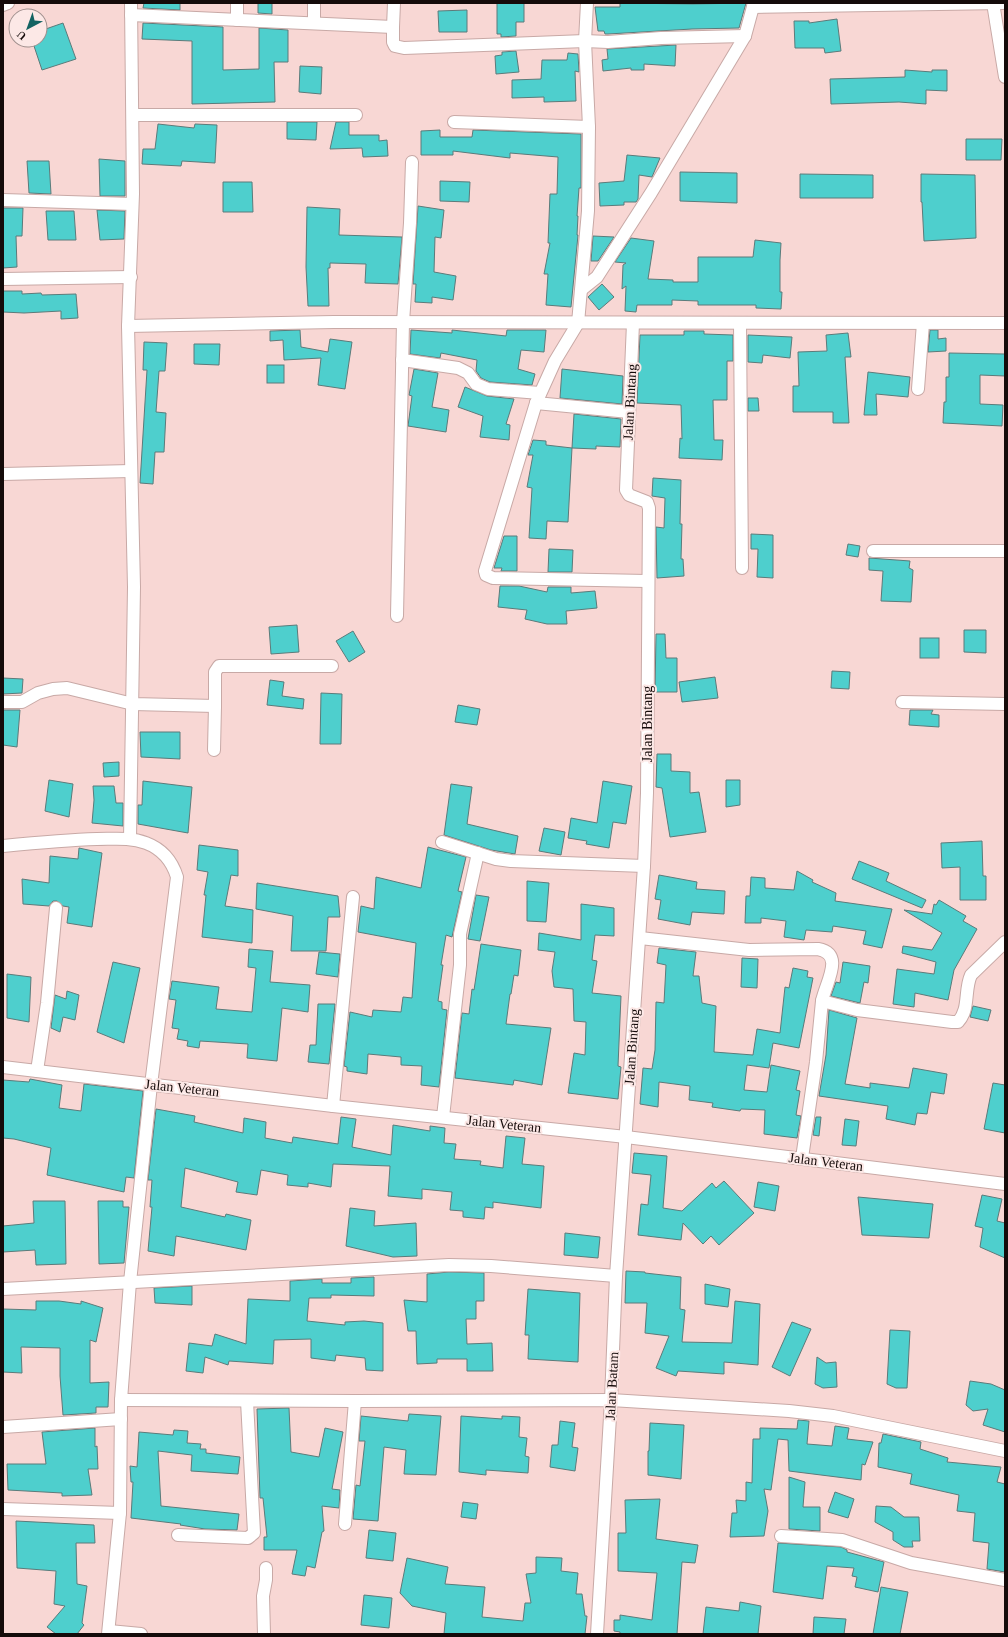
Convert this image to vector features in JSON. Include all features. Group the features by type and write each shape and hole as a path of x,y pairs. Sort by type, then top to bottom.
{"street":[{"path":"3,5 8,3"},
{"path":"130,838 133,704 132,471 128,326 131,277 133,115 131,3"},
{"path":"237,3 237,20"},
{"path":"314,3 314,23"},
{"path":"394,3 393,42 395,46 404,48 745,36"},
{"path":"587,3 586,41 589,127 588,211 578,323 563,347 538,398 486,567 486,575 493,578 647,581"},
{"path":"582,289 597,277 651,193 745,36 754,5 996,3 1005,77"},
{"path":"131,15 393,27"},
{"path":"133,115 356,115"},
{"path":"454,122 589,127"},
{"path":"397,616 403,322 410,223 412,162"},
{"path":"3,200 132,204"},
{"path":"3,279 131,277"},
{"path":"128,326 403,322 1005,323"},
{"name":"Jalan Bintang","path":"626,1137 640,938 648,793 648,504 643,499 629,495 626,490 633,323"},
{"path":"740,323 742,568"},
{"path":"918,389 923,323"},
{"path":"402,360 458,368 468,373 476,384 488,389 629,412"},
{"path":"3,474 132,471"},
{"path":"873,551 1005,551"},
{"path":"214,750 215,672 219,666 332,666"},
{"path":"3,702 22,702 38,693 52,689 67,688 133,704 215,706"},
{"path":"902,702 1005,704"},
{"path":"3,846 66,840 130,838 147,843 160,850 173,863 177,877 151,1085 130,1282 121,1419 120,1513 108,1632 141,1634"},
{"path":"442,842 511,861 644,866"},
{"path":"443,1118 460,964 460,934 478,853"},
{"path":"333,1106 353,897"},
{"path":"37,1071 47,1003 56,908"},
{"path":"640,938 732,949 818,948 827,950 832,956 834,963 822,1001 816,1062 802,1158"},
{"path":"822,1001 857,1010 958,1022 965,1010 968,981 971,975 1005,942"},
{"name":"Jalan Veteran","path":"3,1067 333,1106 626,1137 1005,1184"},
{"name":"Jalan Batam","path":"596,1634 611,1400 616,1276 626,1137"},
{"path":"3,1289 449,1265 491,1266 616,1276"},
{"path":"122,1400 611,1400 790,1411 833,1416 872,1422 1005,1451"},
{"path":"178,1535 248,1538 254,1533 247,1401"},
{"path":"345,1524 356,1401"},
{"path":"3,1427 121,1419"},
{"path":"3,1509 120,1513"},
{"path":"781,1536 842,1540 911,1562 1005,1580"},
{"path":"264,1634 263,1596 266,1580 266,1568"}],"building":[{"path":"144,3 180,3 180,10 143,8"},
{"path":"258,3 272,3 272,14 258,13"},
{"path":"497,3 524,3 524,22 516,22 516,36 501,37 501,34 497,34"},
{"path":"620,3 746,3 739,28 608,34 605,34 604,31 598,31 595,7 620,7"},
{"path":"467,10 467,32 439,32 438,11"},
{"path":"837,19 841,51 825,53 824,48 795,48 794,21 809,21 809,23"},
{"path":"63,23 76,59 42,70 35,48 48,48 48,28"},
{"path":"143,23 223,27 223,70 259,69 259,28 288,30 288,62 274,62 275,102 192,104 192,41 142,39"},
{"path":"676,45 675,66 644,64 644,70 631,70 631,68 603,71 602,60 608,59 607,49"},
{"path":"516,51 519,72 496,74 495,56 502,55 502,52"},
{"path":"568,53 578,54 579,72 575,71 576,101 544,102 544,97 512,98 512,80 541,79 542,60 567,60"},
{"path":"300,66 322,67 321,94 299,92"},
{"path":"905,70 932,72 932,70 947,70 947,91 926,90 926,104 899,102 831,104 830,79 905,77"},
{"path":"287,122 317,122 316,140 287,139"},
{"path":"336,122 349,122 349,135 379,135 379,141 387,140 388,156 363,157 362,148 330,149"},
{"path":"158,124 194,128 195,124 217,125 215,163 182,161 181,166 142,164 143,149 155,149"},
{"path":"440,130 440,137 472,137 473,130 581,134 581,188 579,188 577,216 578,235 571,307 546,305 548,274 544,274 550,243 548,243 550,194 557,194 558,157 510,153 510,158 453,151 453,155 421,155 421,131"},
{"path":"966,139 1002,139 1001,160 966,160"},
{"path":"627,155 660,158 652,177 639,175 638,199 636,202 624,202 624,205 600,206 599,183 624,181"},
{"path":"99,159 125,161 125,196 100,196"},
{"path":"27,161 49,161 51,194 29,193"},
{"path":"680,172 737,173 737,203 680,201"},
{"path":"800,174 873,175 873,198 800,198"},
{"path":"921,174 975,175 976,238 924,241 921,202"},
{"path":"440,181 470,182 469,202 440,201"},
{"path":"223,182 252,182 253,212 223,212"},
{"path":"418,206 444,210 441,238 435,237 434,272 456,276 453,300 432,297 432,303 415,302 416,284 413,284"},
{"path":"307,207 340,209 339,235 402,237 398,284 365,283 366,264 330,263 330,268 328,268 329,306 308,306 306,267"},
{"path":"3,208 23,208 22,236 16,236 17,267 3,268"},
{"path":"97,210 125,211 124,239 100,240"},
{"path":"46,211 74,211 76,240 48,240"},
{"path":"593,236 614,237 598,261 591,261"},
{"path":"631,238 654,241 648,279 673,280 673,282 698,282 698,257 753,257 755,240 781,243 781,309 756,308 756,305 698,305 698,301 672,300 672,305 637,305 636,312 625,311 626,286 622,289 623,265 626,263 615,262"},
{"path":"602,284 614,297 599,310 588,297"},
{"path":"3,291 22,291 22,294 41,293 42,295 76,294 78,318 61,319 61,311 24,313 3,312"},
{"path":"300,330 301,347 328,352 330,339 352,342 345,389 318,385 321,358 284,360 283,340 270,341 270,331"},
{"path":"411,330 452,333 452,330 506,336 507,330 546,330 544,352 521,350 518,369 535,374 532,385 490,382 481,378 476,371 477,360 441,353 440,358 410,354"},
{"path":"930,330 938,330 938,339 946,338 946,351 928,352"},
{"path":"684,331 704,331 704,334 733,335 733,361 727,361 727,400 713,400 714,440 723,440 722,460 679,458 680,438 682,439 681,405 637,403 640,335 684,335"},
{"path":"848,333 851,357 845,357 849,423 833,423 833,412 793,412 793,386 799,386 798,352 827,351 826,335"},
{"path":"748,335 792,337 790,358 763,355 762,363 748,362"},
{"path":"144,342 167,343 165,371 159,371 156,412 166,413 164,452 155,452 153,484 140,483 147,370 143,370"},
{"path":"194,344 220,344 219,365 194,364"},
{"path":"949,353 1005,354 1005,376 980,375 980,404 1003,405 1002,426 943,423 944,402 946,402 946,377 949,377"},
{"path":"267,365 284,365 284,383 267,383"},
{"path":"414,369 438,373 432,407 449,410 446,432 408,426 412,396 409,395"},
{"path":"562,369 623,376 622,404 560,398"},
{"path":"868,372 910,377 908,397 876,394 877,415 864,415"},
{"path":"465,387 487,396 514,399 506,424 510,425 509,440 480,437 483,416 458,407"},
{"path":"748,398 758,398 759,411 748,411"},
{"path":"574,414 621,419 620,447 596,446 596,449 572,448"},
{"path":"533,440 546,441 546,445 572,448 568,522 547,521 546,539 529,538 532,488 527,487 533,455 528,455"},
{"path":"653,478 681,480 681,559 683,559 684,576 657,578 656,527 664,528 665,498 652,496"},
{"path":"751,534 773,535 773,578 757,577 758,549 751,549"},
{"path":"504,536 517,536 517,571 501,571 502,568 494,568"},
{"path":"848,544 860,546 858,557 846,555"},
{"path":"549,549 573,550 572,572 548,572"},
{"path":"869,558 910,561 909,568 913,570 911,602 881,601 883,571 869,570"},
{"path":"500,586 519,586 547,592 548,587 571,587 571,593 595,591 597,608 566,611 567,624 547,624 525,619 527,610 498,607"},
{"path":"297,625 299,652 271,654 269,627"},
{"path":"964,630 986,630 986,653 964,652"},
{"path":"353,631 365,652 349,662 336,641"},
{"path":"656,634 665,634 666,658 677,658 677,692 655,692"},
{"path":"920,638 939,638 939,658 920,658"},
{"path":"832,671 850,672 849,689 831,688"},
{"path":"715,677 718,698 682,702 679,682"},
{"path":"3,678 23,679 22,693 3,694"},
{"path":"270,680 284,682 282,696 304,699 303,709 267,705"},
{"path":"321,693 342,694 341,744 320,744"},
{"path":"458,705 480,709 477,725 455,722"},
{"path":"3,710 20,710 17,747 3,745"},
{"path":"910,710 933,710 931,714 939,715 939,727 909,725"},
{"path":"140,732 180,732 180,759 141,757"},
{"path":"657,754 671,754 671,771 690,772 690,793 699,792 706,832 670,837 662,788 656,787"},
{"path":"119,762 119,776 104,777 103,763"},
{"path":"49,780 73,784 69,817 45,811"},
{"path":"726,780 740,780 740,805 726,807"},
{"path":"143,781 192,787 188,833 138,824 138,805 142,805"},
{"path":"603,781 632,786 626,824 613,822 609,848 586,844 587,841 568,838 571,818 597,823"},
{"path":"451,784 472,787 467,824 518,836 515,854 491,850 444,835"},
{"path":"93,786 114,786 116,803 123,803 123,826 92,823 94,800"},
{"path":"544,828 565,832 561,855 539,851"},
{"path":"982,841 983,876 986,876 986,900 960,900 960,867 942,868 941,843"},
{"path":"199,845 238,850 238,876 231,875 225,906 253,910 252,943 202,937 206,895 204,895 208,872 197,870"},
{"path":"428,847 466,857 458,891 462,892 452,937 446,935 441,965 443,965 438,1001 442,1002 442,1009 447,1010 439,1087 421,1085 422,1066 401,1065 401,1057 368,1054 367,1074 347,1071 347,1067 344,1066 350,1012 372,1017 373,1010 401,1012 403,997 412,998 416,943 358,932 361,906 374,909 376,877 421,888"},
{"path":"79,848 102,853 92,927 67,923 69,907 63,906 57,901 53,901 49,906 23,904 22,879 49,883 50,856 78,859"},
{"path":"859,861 889,873 886,881 926,900 922,908 852,879"},
{"path":"797,871 813,880 812,882 836,893 835,901 892,909 882,948 863,944 866,931 833,926 832,932 806,930 804,940 784,937 786,921 761,918 761,923 745,923 746,896 750,896 751,877 765,878 765,888 794,890"},
{"path":"659,875 697,882 696,889 725,891 724,914 692,912 690,925 658,919 661,900 655,899"},
{"path":"527,881 549,883 546,922 527,921"},
{"path":"257,883 338,896 340,917 328,917 326,951 291,951 293,916 256,909"},
{"path":"476,895 489,897 480,941 468,939"},
{"path":"939,900 966,916 963,921 977,929 954,970 948,1000 915,993 914,1007 893,1004 897,969 934,974 936,962 902,953 903,946 932,950 942,933 904,910 932,914 934,904 936,905"},
{"path":"581,904 614,908 614,936 595,935 592,960 597,961 592,993 621,996 618,1066 621,1067 618,1099 568,1093 574,1053 585,1055 586,1022 574,1021 573,989 554,987 552,971 555,952 538,950 539,933 581,940"},
{"path":"481,944 521,950 518,976 514,975 506,1024 551,1028 542,1085 514,1080 513,1085 455,1078 462,1013 469,1014 472,989 474,990"},
{"path":"659,948 696,952 693,976 699,976 702,1003 716,1006 714,1052 753,1055 757,1029 780,1033 785,987 789,988 793,968 808,971 807,977 813,978 799,1048 773,1043 769,1068 747,1065 744,1090 767,1092 771,1065 800,1071 796,1090 800,1091 796,1115 801,1116 797,1138 764,1134 765,1110 741,1109 740,1111 712,1107 713,1103 689,1100 690,1086 659,1082 658,1107 640,1104 643,1068 652,1069 655,1050 656,1002 664,1003 666,965 657,963"},
{"path":"249,949 273,951 270,982 310,985 308,1012 282,1008 277,1061 247,1058 248,1044 200,1041 199,1048 187,1046 188,1041 177,1039 179,1029 172,1028 176,1000 169,999 172,981 219,987 216,1009 252,1012 256,968 248,967"},
{"path":"319,952 340,954 338,977 316,974"},
{"path":"742,958 758,959 757,988 741,987"},
{"path":"113,962 140,968 124,1043 97,1032"},
{"path":"843,962 870,966 868,983 864,982 860,1003 831,996 836,982 840,983"},
{"path":"7,974 31,977 29,1022 7,1018"},
{"path":"67,991 79,995 75,1020 63,1017 60,1032 51,1028 55,995 66,999"},
{"path":"318,1004 335,1004 329,1064 308,1062 310,1045 316,1045"},
{"path":"973,1006 991,1010 988,1021 970,1017"},
{"path":"829,1010 857,1018 845,1084 870,1088 870,1083 909,1088 913,1068 947,1074 944,1094 931,1092 927,1114 917,1113 915,1125 886,1119 888,1106 819,1096 826,1055"},
{"path":"30,1079 62,1085 59,1108 81,1111 84,1084 143,1091 134,1178 126,1177 124,1192 47,1175 51,1148 14,1139 3,1138 3,1080 29,1082"},
{"path":"993,1083 1005,1085 1005,1133 984,1129"},
{"path":"156,1109 195,1116 194,1122 243,1133 244,1118 266,1122 265,1138 292,1143 293,1137 338,1144 341,1117 356,1119 352,1147 391,1155 393,1125 430,1131 430,1126 445,1128 444,1143 456,1144 454,1159 481,1161 480,1165 503,1168 506,1136 525,1138 522,1164 544,1166 541,1208 493,1202 493,1208 485,1207 484,1219 463,1217 463,1211 450,1210 452,1192 422,1189 422,1199 388,1196 390,1166 333,1164 331,1187 308,1183 308,1187 287,1185 288,1175 261,1170 257,1195 236,1192 238,1182 185,1168 181,1207 225,1217 226,1214 251,1220 246,1250 176,1236 174,1256 148,1251 152,1207 150,1207 152,1180 148,1180"},
{"path":"816,1117 821,1117 819,1136 813,1135"},
{"path":"845,1119 859,1121 856,1146 842,1145"},
{"path":"634,1153 667,1156 663,1208 682,1211 712,1183 716,1188 724,1181 754,1213 719,1245 711,1236 703,1244 683,1223 681,1240 638,1235 641,1204 648,1205 651,1175 632,1173"},
{"path":"758,1182 779,1186 775,1211 754,1207"},
{"path":"982,1195 1002,1199 997,1221 1005,1223 1005,1258 980,1247 983,1228 975,1226"},
{"path":"858,1197 933,1204 929,1238 862,1235"},
{"path":"33,1201 65,1201 66,1264 36,1265 35,1250 3,1252 3,1226 34,1223"},
{"path":"98,1201 123,1201 123,1207 129,1207 124,1263 99,1264"},
{"path":"350,1208 375,1211 374,1226 416,1223 417,1256 393,1257 346,1246"},
{"path":"565,1233 600,1237 598,1258 564,1255"},
{"path":"626,1271 681,1277 680,1309 685,1310 682,1342 732,1343 735,1301 760,1304 758,1365 724,1362 724,1374 678,1371 676,1376 656,1368 669,1336 645,1333 647,1303 625,1303"},
{"path":"449,1272 484,1273 484,1301 476,1301 476,1319 466,1319 467,1344 492,1343 493,1371 467,1371 467,1359 437,1359 437,1363 417,1364 416,1331 408,1331 404,1300 427,1302 427,1274"},
{"path":"374,1277 374,1296 331,1295 331,1298 309,1298 307,1321 345,1325 345,1322 364,1321 383,1323 383,1371 366,1370 365,1358 336,1355 335,1361 311,1358 311,1339 274,1340 273,1364 229,1361 228,1365 205,1357 203,1373 186,1371 189,1343 212,1346 215,1334 246,1344 248,1299 290,1301 290,1281 322,1279 322,1283 351,1283 351,1278"},
{"path":"705,1284 730,1289 728,1307 705,1304"},
{"path":"192,1286 192,1305 155,1303 154,1288"},
{"path":"528,1289 580,1293 578,1362 528,1359 529,1335 525,1335"},
{"path":"36,1301 59,1301 81,1304 81,1301 103,1308 96,1342 90,1340 90,1383 109,1382 108,1407 96,1407 96,1413 63,1415 60,1376 60,1348 21,1347 22,1373 3,1372 3,1309 36,1310"},
{"path":"792,1322 811,1329 790,1376 772,1367"},
{"path":"890,1330 910,1331 907,1388 896,1388 887,1384"},
{"path":"817,1357 826,1363 836,1362 837,1387 823,1388 815,1384"},
{"path":"970,1381 991,1384 1005,1390 1005,1432 983,1425 988,1409 973,1411 966,1405"},
{"path":"289,1408 291,1452 319,1457 325,1428 343,1432 332,1489 340,1490 339,1508 322,1506 324,1531 322,1532 315,1568 307,1566 305,1576 292,1574 297,1550 264,1550 264,1537 267,1537 263,1498 260,1498 257,1409"},
{"path":"409,1414 441,1416 436,1475 404,1474 406,1450 384,1447 378,1521 353,1519 356,1485 360,1486 365,1441 359,1441 361,1416 408,1421"},
{"path":"461,1416 502,1419 502,1416 520,1417 519,1437 527,1438 525,1456 529,1457 528,1473 486,1470 486,1475 459,1472"},
{"path":"798,1420 809,1421 807,1444 832,1446 835,1426 849,1428 847,1439 873,1442 865,1465 862,1464 861,1480 789,1471 788,1440 778,1439 771,1490 764,1489 768,1511 764,1536 730,1537 732,1513 737,1513 736,1500 746,1501 746,1482 752,1483 753,1439 760,1439 760,1428 797,1429"},
{"path":"560,1421 575,1423 572,1447 578,1448 575,1471 550,1467 552,1445 558,1445"},
{"path":"650,1423 684,1425 681,1479 648,1475"},
{"path":"95,1428 95,1447 97,1446 98,1469 88,1469 92,1495 62,1496 62,1493 8,1490 7,1464 46,1464 42,1432"},
{"path":"174,1430 188,1431 187,1443 201,1444 200,1449 206,1449 206,1453 240,1457 238,1474 191,1471 192,1455 158,1451 161,1506 239,1514 237,1530 205,1529 180,1525 181,1524 131,1518 133,1482 131,1482 130,1466 137,1467 139,1432 173,1435"},
{"path":"883,1434 921,1442 920,1449 948,1458 947,1462 1001,1467 997,1482 1005,1484 1005,1572 987,1569 989,1543 973,1541 975,1513 957,1511 959,1495 910,1484 912,1474 878,1467 879,1443 881,1443"},
{"path":"789,1477 805,1482 803,1507 820,1507 820,1531 789,1529"},
{"path":"835,1492 854,1499 848,1518 828,1512"},
{"path":"660,1499 656,1539 698,1545 695,1563 682,1562 677,1634 620,1634 620,1632 614,1631 614,1620 620,1620 620,1615 652,1620 657,1573 618,1571 618,1533 626,1533 625,1500"},
{"path":"463,1502 478,1504 476,1519 461,1517"},
{"path":"876,1506 891,1507 904,1517 919,1517 920,1541 912,1541 913,1547 904,1547 893,1540 893,1532 875,1522"},
{"path":"16,1521 94,1525 95,1543 76,1543 77,1584 87,1586 82,1623 84,1625 77,1634 56,1634 47,1627 65,1606 54,1604 56,1571 17,1568"},
{"path":"369,1530 396,1533 393,1561 366,1558"},
{"path":"778,1543 841,1547 847,1550 847,1552 884,1562 878,1592 855,1587 857,1577 852,1576 854,1568 827,1566 823,1599 773,1592"},
{"path":"536,1557 562,1558 561,1571 578,1573 576,1594 582,1594 585,1616 587,1616 585,1634 444,1634 446,1613 412,1606 400,1593 407,1558 448,1567 445,1584 485,1587 482,1617 523,1621 525,1603 531,1603 526,1574 536,1573"},
{"path":"881,1587 908,1592 900,1634 873,1634"},
{"path":"364,1595 392,1598 389,1628 361,1625"},
{"path":"740,1602 761,1606 758,1634 703,1634 706,1607 739,1611"},
{"path":"814,1617 846,1619 844,1634 813,1634"}]}
